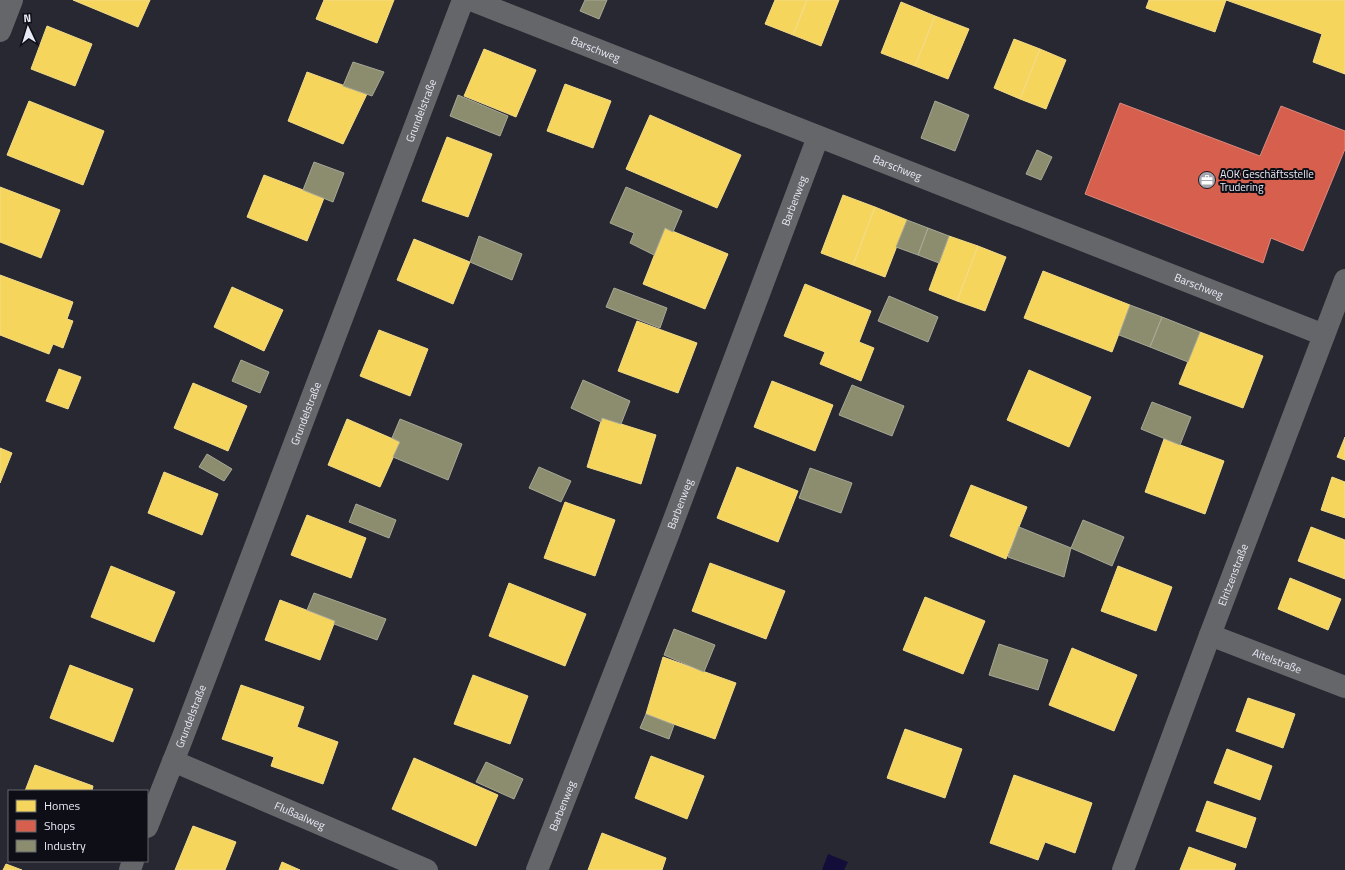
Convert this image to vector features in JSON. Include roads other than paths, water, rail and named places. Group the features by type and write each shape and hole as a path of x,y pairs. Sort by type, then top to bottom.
{"street":[{"path":"0,31 12,0"},
{"name":"Grundelstraße","path":"148,824 463,0"},
{"name":"Barschweg","path":"471,0 1324,335"},
{"name":"Barbenweg","path":"537,870 667,538 818,137"},
{"name":"Elritzenstraße","path":"1123,870 1210,635 1345,280"},
{"name":"Aitelstraße","path":"1210,635 1345,687"},
{"name":"Flußaalweg","path":"173,761 427,870"}],"place":[{"name":"AOK Geschäftsstelle Trudering","path":"1207,180"}]}
